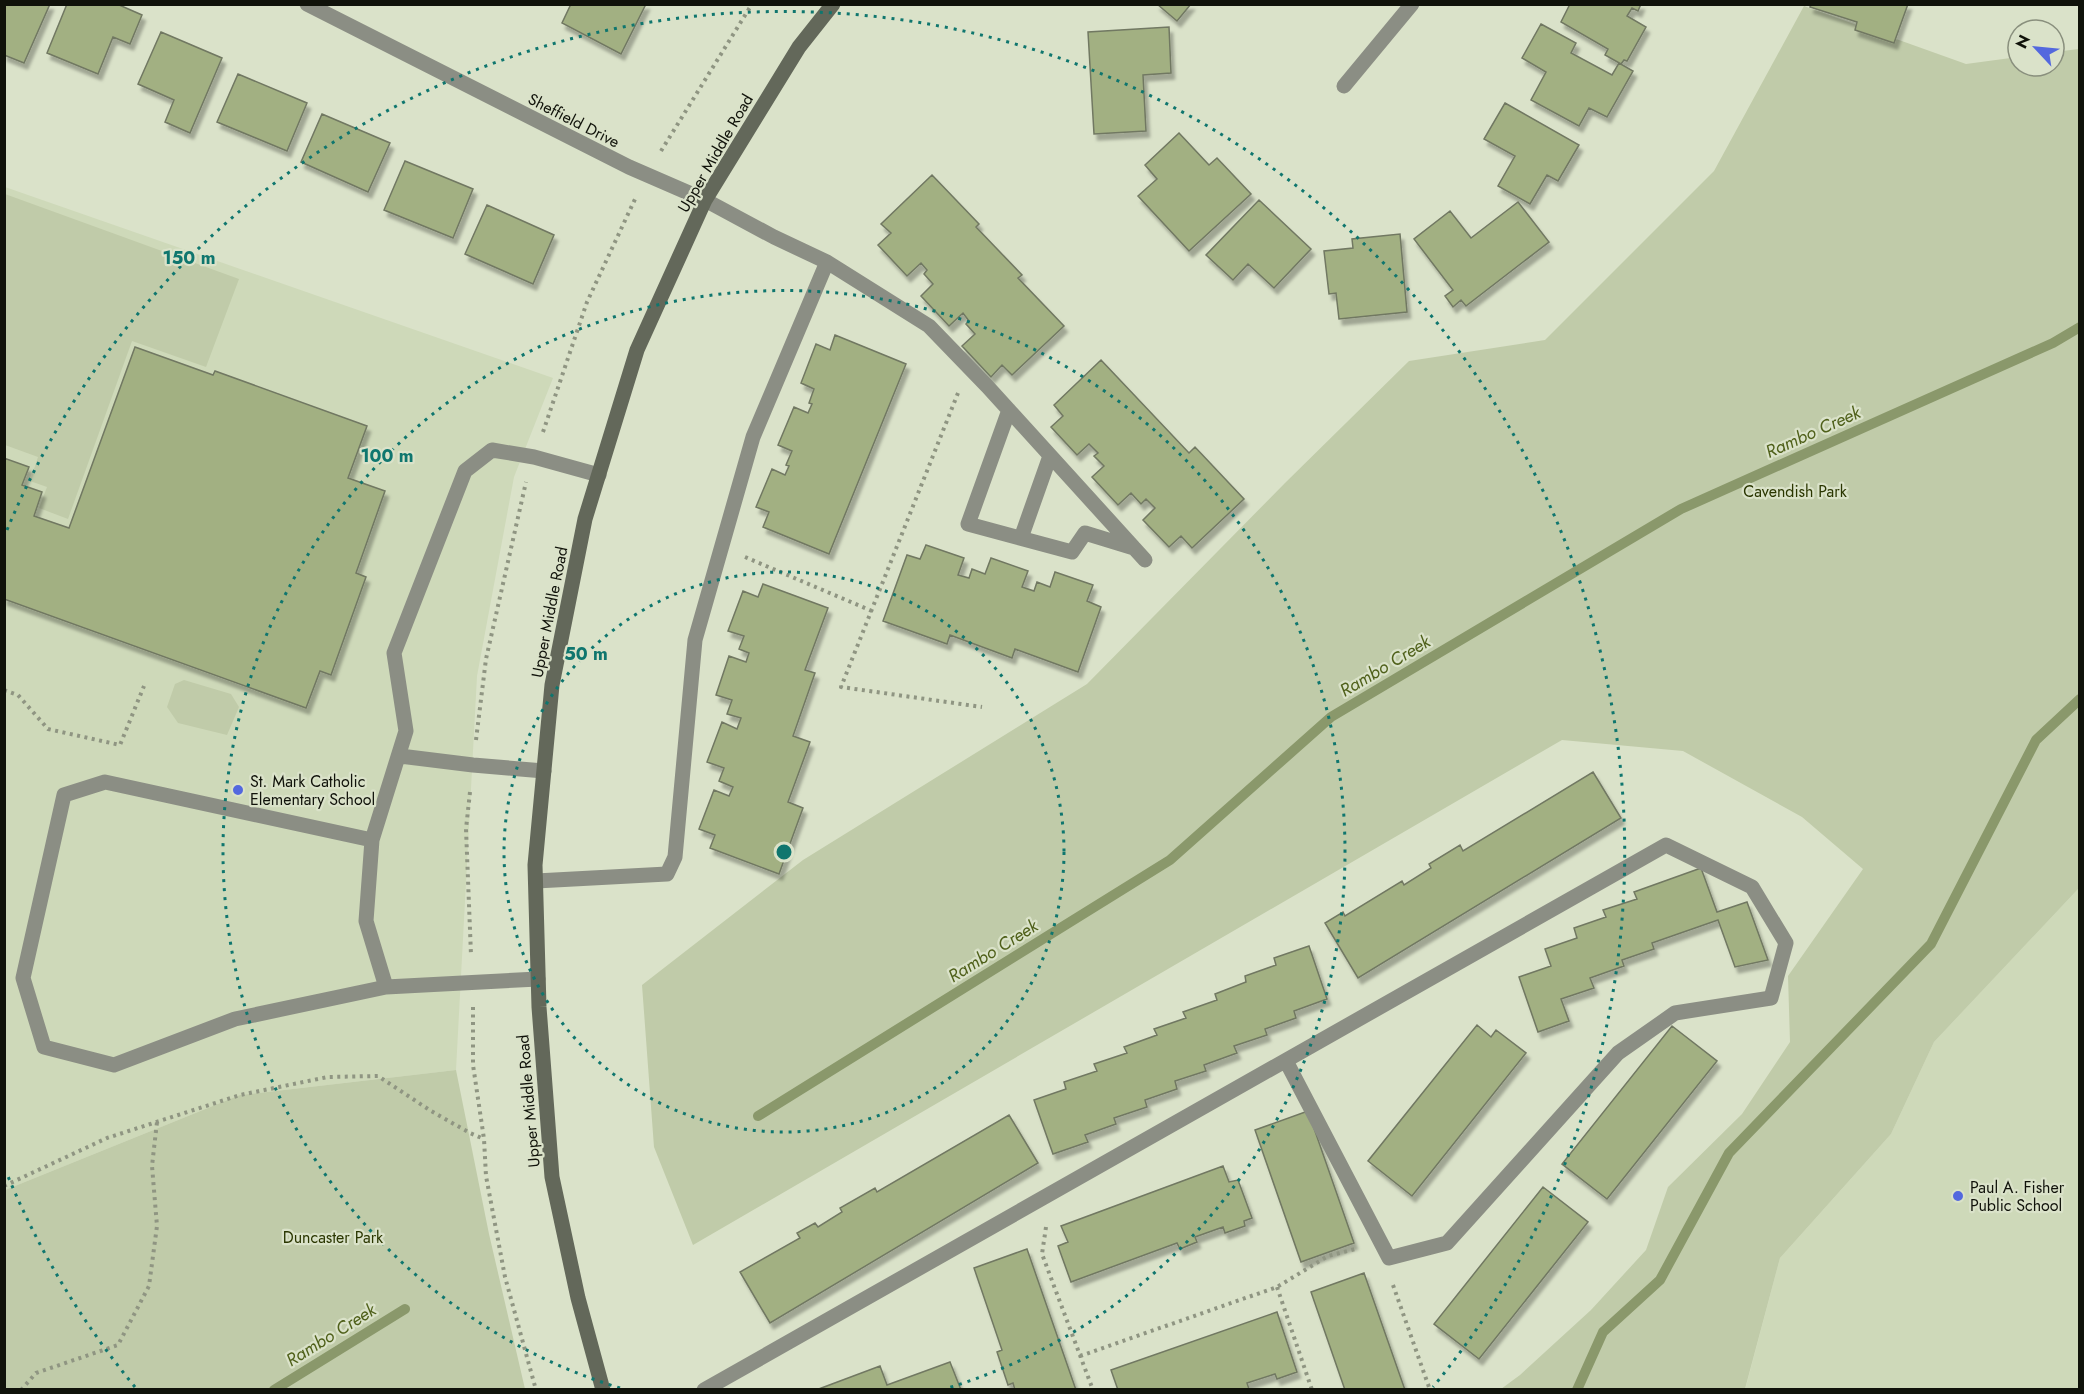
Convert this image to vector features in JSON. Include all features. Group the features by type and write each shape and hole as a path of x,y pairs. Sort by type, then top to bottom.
{"main road":[{"name":"Upper Middle Road","path":"603,1389 578,1298 552,1177 538,979 535,865 552,685 585,519 637,350 705,200 800,47 833,4"}],"street":[{"name":"Sheffield Drive","path":"308,4 640,173 705,200 827,262 929,327 1009,410 1145,560"},
{"path":"1344,86 1412,4"},
{"path":"536,881 667,874 675,857 695,640 753,437 827,262"},
{"path":"1009,410 968,524 1072,552 1085,533 1134,548"},
{"path":"386,987 366,921 372,840 406,731 394,653 465,471 492,450 534,457 599,475"},
{"path":"1021,538 1050,456"},
{"path":"400,756 544,771"},
{"path":"372,840 105,782 64,795 23,978 44,1047 114,1065 235,1019 386,987 538,979"},
{"path":"704,1389 1666,845 1752,887 1786,943 1771,998 1675,1013 1618,1053 1447,1243 1389,1258 1286,1061"}],"path":[{"path":"968,367 842,687 982,707"},
{"path":"721,547 872,610"},
{"path":"4,690 18,695 48,729 120,745 144,686"},
{"path":"4,1186 107,1138 240,1095 328,1077 378,1076 431,1112 484,1139"},
{"path":"21,1389 36,1373 118,1345 149,1286 157,1227 152,1166 157,1122"},
{"path":"1039,1200 1046,1225 1042,1254 1093,1389"},
{"path":"1080,1356 1277,1287 1328,1256 1381,1242"},
{"path":"1389,1258 1392,1283 1430,1389"},
{"path":"1277,1287 1312,1389"}],"shaded area":[{"name":"St. Mark Catholic Elementary School","path":"5,187 553,378 514,477 477,676 456,1070 240,1095 5,1190"},
{"name":"Paul A. Fisher Public School","path":"2079,888 2079,1389 1745,1390 1780,1258 1891,1134 1934,1042"}],"green space":[{"name":"Cavendish Park","path":"1804,6 1966,64 2006,59 2006,78 2066,78 2066,51 2079,49 2079,888 1934,1042 1891,1134 1780,1258 1745,1389 1501,1389 1520,1375 1591,1310 1646,1250 1668,1187 1742,1114 1790,1042 1788,976 1863,869 1802,817 1683,751 1562,740 693,1245 654,1147 642,985 803,860 1087,684 1409,361 1545,340 1714,171"},
{"path":"5,194 239,279 206,367 132,341 68,519 39,508 47,487 30,481 38,457 5,445"},
{"path":"184,680 231,694 239,707 227,735 178,723 167,707 175,684"},
{"name":"Duncaster Park","path":"456,1070 489,1234 525,1389 5,1389 5,1190 240,1095"}],"building":[{"path":"4,4 50,4 24,63 4,55"},
{"path":"67,4 117,4 142,15 130,44 113,37 98,74 47,53"},
{"path":"571,4 646,4 621,54 562,23"},
{"path":"1157,4 1191,4 1177,21"},
{"path":"1570,4 1641,4 1638,11 1632,8 1627,16 1646,27 1627,61 1624,60 1621,64 1605,55 1608,49 1561,22"},
{"path":"1811,4 1908,4 1894,43 1855,30 1857,22 1810,7"},
{"path":"1541,24 1576,43 1571,53 1612,75 1619,63 1633,71 1607,117 1589,108 1579,126 1531,100 1546,72 1522,58"},
{"path":"1169,27 1171,73 1143,75 1146,131 1094,134 1088,32"},
{"path":"161,32 222,58 190,133 165,122 174,100 138,84"},
{"path":"238,74 307,103 287,151 217,122"},
{"path":"1505,103 1579,145 1558,181 1547,175 1530,204 1498,186 1515,156 1484,139"},
{"path":"322,114 390,143 368,192 301,162"},
{"path":"1179,133 1209,165 1217,158 1251,194 1189,251 1138,196 1157,179 1145,165"},
{"path":"405,161 473,189 453,238 384,210"},
{"path":"932,175 979,224 976,227 1022,275 1018,278 1064,326 1012,375 1002,365 991,377 962,346 975,334 966,324 969,321 963,313 949,326 921,296 933,284 924,274 927,270 921,263 907,276 878,245 891,233 881,224"},
{"path":"1259,200 1311,249 1274,288 1248,264 1233,280 1206,255"},
{"path":"1518,202 1549,242 1466,306 1461,300 1453,307 1445,296 1453,290 1414,239 1450,211 1471,238"},
{"path":"487,205 554,235 533,284 465,254"},
{"path":"1400,234 1407,312 1339,319 1336,293 1329,294 1324,251 1353,248 1352,239"},
{"path":"835,335 906,364 829,554 763,527 769,512 756,507 772,469 785,475 789,466 786,465 792,451 778,445 794,407 808,413 812,404 809,403 814,389 801,383 816,344 830,350"},
{"path":"135,347 213,375 215,371 367,426 348,478 385,491 356,573 366,577 331,675 320,671 306,708 4,599 4,458 29,467 22,485 42,492 34,516 69,528"},
{"path":"1101,360 1189,453 1195,447 1244,499 1192,548 1181,536 1169,547 1143,520 1155,508 1146,499 1141,504 1131,493 1118,505 1092,477 1104,466 1094,456 1098,453 1089,444 1077,455 1051,427 1063,416 1054,405"},
{"path":"926,545 964,558 958,575 969,578 972,569 985,574 991,558 1028,571 1022,587 1034,591 1037,582 1050,587 1055,572 1093,585 1087,601 1101,607 1078,672 1015,649 1012,658 950,635 947,644 883,621 907,555 920,559"},
{"path":"763,584 828,608 805,670 815,673 793,736 810,742 788,802 803,808 779,874 710,848 715,835 699,829 714,790 729,796 733,787 719,781 724,768 707,762 722,722 737,729 741,718 727,714 732,700 716,695 729,656 746,662 749,653 739,649 744,636 728,631 743,591 758,597"},
{"path":"1593,772 1621,818 1358,978 1325,923 1343,912 1345,916 1402,881 1404,885 1431,868 1429,864 1460,845 1463,851"},
{"path":"1701,868 1717,912 1747,902 1768,960 1735,967 1718,920 1652,943 1654,949 1622,960 1624,966 1590,978 1594,988 1561,999 1569,1021 1538,1032 1519,977 1551,966 1545,949 1577,938 1574,928 1606,917 1603,910 1637,899 1634,892"},
{"path":"1309,946 1327,999 1294,1011 1296,1018 1265,1029 1267,1035 1234,1046 1237,1053 1204,1065 1206,1071 1175,1081 1177,1089 1145,1100 1147,1107 1114,1118 1116,1124 1085,1135 1088,1142 1053,1154 1034,1100 1066,1089 1064,1082 1097,1071 1094,1064 1127,1053 1124,1047 1157,1035 1154,1029 1186,1018 1183,1012 1217,1000 1215,994 1246,982 1245,976 1276,965 1274,958"},
{"path":"1477,1025 1491,1037 1496,1030 1526,1053 1412,1196 1368,1161"},
{"path":"1672,1026 1717,1061 1607,1199 1562,1164"},
{"path":"1308,1111 1354,1243 1301,1262 1255,1130"},
{"path":"1009,1115 1038,1163 770,1323 740,1272 800,1238 797,1233 815,1223 818,1227 842,1212 840,1208 875,1188 877,1192"},
{"path":"1223,1166 1229,1182 1238,1180 1252,1218 1244,1221 1245,1226 1225,1233 1223,1227 1195,1237 1197,1242 1180,1249 1177,1243 1071,1282 1058,1246 1068,1242 1061,1226"},
{"path":"1543,1187 1588,1222 1479,1359 1434,1324"},
{"path":"1027,1249 1076,1390 1015,1390 1013,1383 1008,1385 997,1352 1002,1350 974,1268"},
{"path":"1364,1273 1405,1390 1345,1390 1311,1292"},
{"path":"1277,1312 1297,1372 1277,1379 1275,1374 1247,1383 1248,1390 1118,1390 1111,1370"},
{"path":"950,1362 961,1390 816,1390 880,1366 887,1385"}],"waterway":[{"name":"Rambo Creek","path":"758,1116 1170,860 1331,717 1681,509 2053,343 2080,327"},
{"path":"1577,1390 1603,1332 1660,1280 1729,1153 1931,944 2036,740 2080,699"},
{"name":"Rambo Creek","path":"274,1390 405,1309"}],"place":[{"name":"St. Mark Catholic Elementary School","path":"238,790"},
{"name":"Paul A. Fisher Public School","path":"1958,1196"}]}
